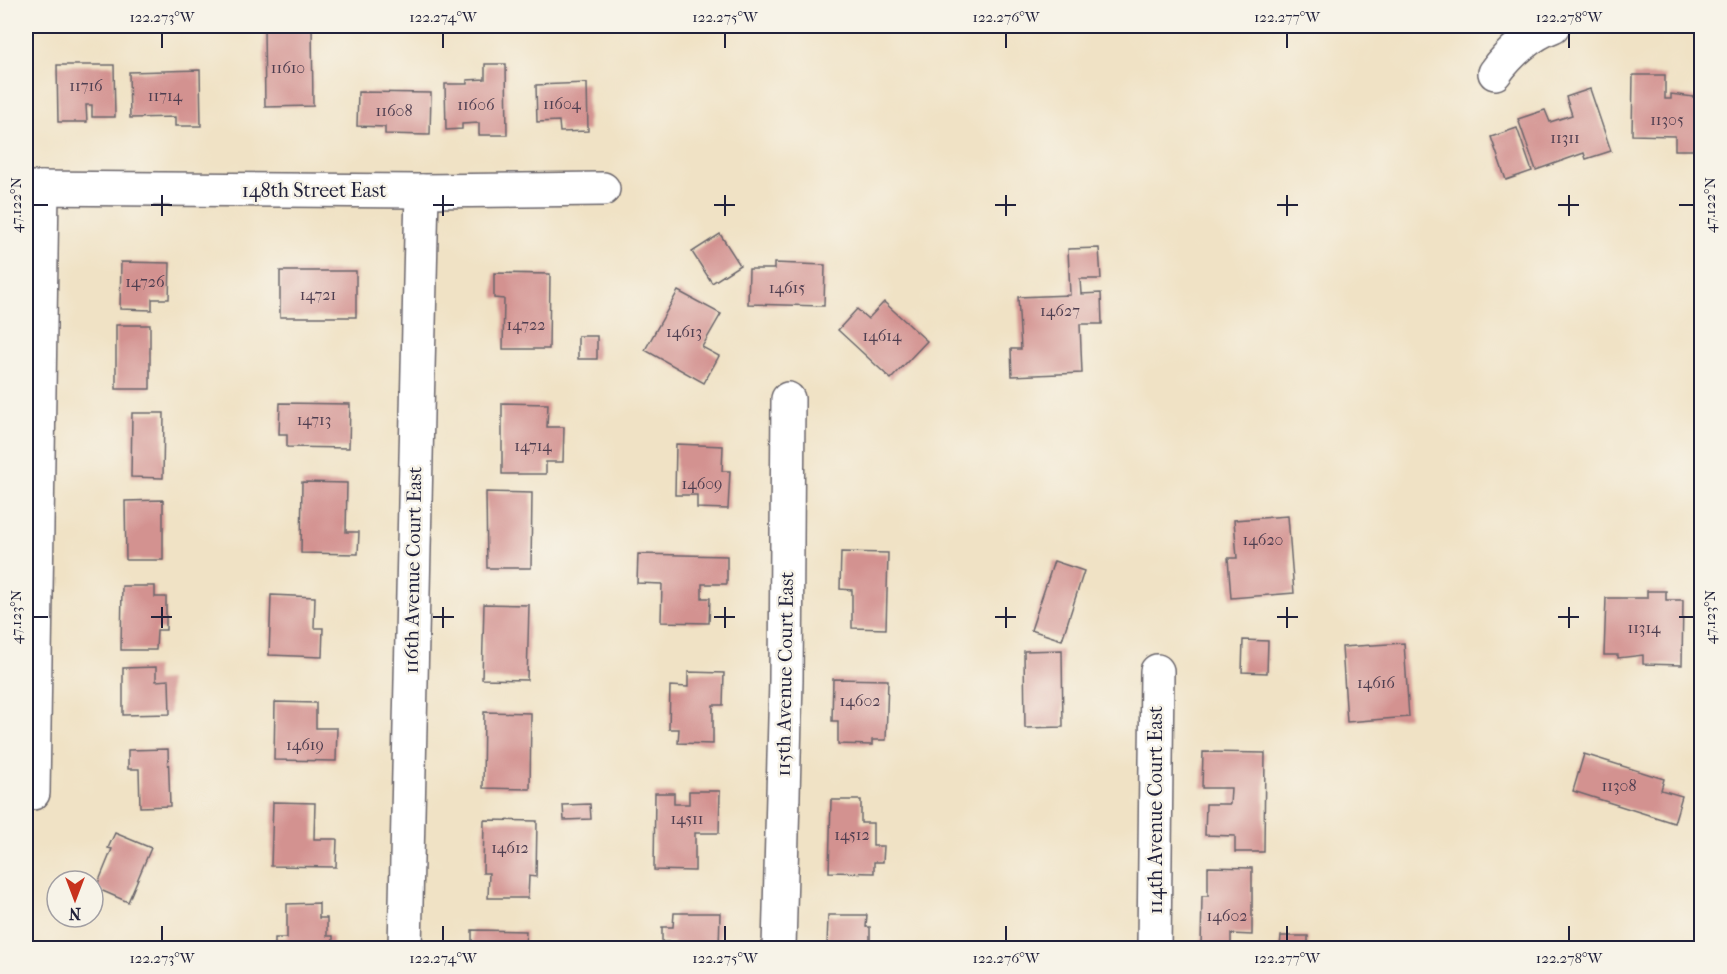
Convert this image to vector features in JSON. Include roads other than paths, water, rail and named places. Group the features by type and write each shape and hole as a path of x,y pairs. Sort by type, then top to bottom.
{"street":[{"path":"1495,73 1502,63 1547,26"},
{"path":"33,793 34,188"},
{"name":"148th Street East","path":"34,188 422,191 603,189"},
{"name":"116th Avenue Court East","path":"405,948 422,191"},
{"name":"115th Avenue Court East","path":"779,948 786,680 788,399"},
{"name":"114th Avenue Court East","path":"1154,948 1157,671"}]}
